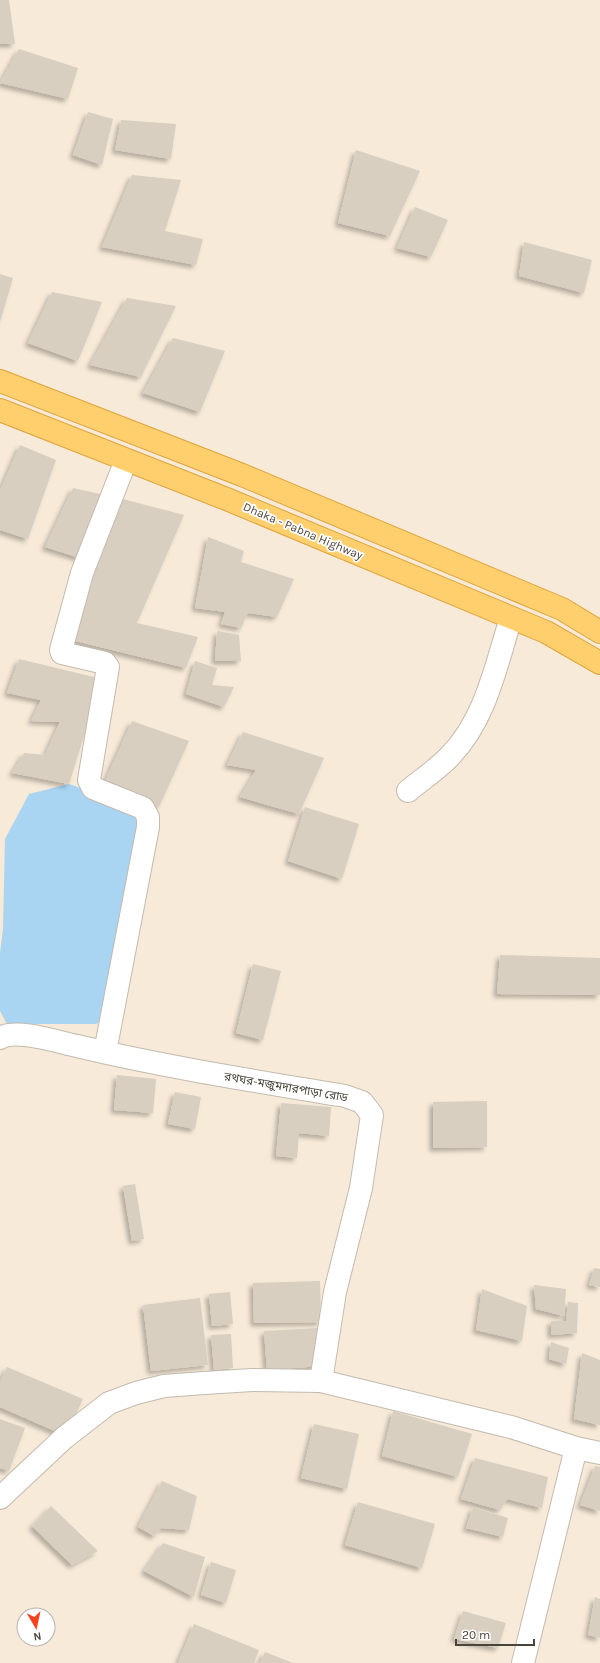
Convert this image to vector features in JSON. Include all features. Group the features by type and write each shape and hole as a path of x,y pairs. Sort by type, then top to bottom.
{"highway":[{"path":"0,381 242,475 562,609 600,632"},
{"name":"Dhaka - Pabna Highway","path":"0,410 229,500 546,632 600,663"}],"street":[{"path":"105,1052 148,827 148,817 143,808 93,788 89,780 108,668 105,663 62,653 61,646 82,573 126,460"},
{"path":"408,791 450,756 476,722 511,618"},
{"name":"রথঘর-মজুমদারপাড়া রোড","path":"0,1038 7,1034 41,1038 228,1076 345,1096 362,1102 372,1115 361,1188 336,1292 321,1381"},
{"path":"0,1498 64,1438 109,1403 136,1393 164,1386 252,1380 321,1381 511,1428 576,1448 600,1453"},
{"path":"523,1663 576,1448"}],"shaded area":[{"path":"0,0 600,0 600,1663 0,1663"}],"water":[{"path":"69,784 113,799 136,815 141,840 109,1017 96,1024 37,1024 8,1026 0,1011 0,953 3,929 5,839 29,794"}],"building":[{"path":"0,0 9,0 15,44 0,44"},
{"path":"19,49 78,68 68,99 0,83"},
{"path":"88,112 113,119 102,165 73,155"},
{"path":"121,120 176,124 171,159 115,150"},
{"path":"356,150 420,171 390,236 338,223"},
{"path":"132,175 181,180 165,231 203,239 196,265 102,247"},
{"path":"415,207 448,220 431,257 397,248"},
{"path":"524,242 592,260 584,293 519,276"},
{"path":"0,274 13,278 0,322"},
{"path":"52,292 102,302 78,361 28,343"},
{"path":"127,298 176,306 141,377 90,365"},
{"path":"173,338 225,351 200,412 143,393"},
{"path":"20,445 56,460 28,539 0,530 0,491"},
{"path":"73,488 109,496 80,558 45,547"},
{"path":"119,498 184,515 137,623 198,637 186,668 67,639"},
{"path":"208,537 244,551 241,562 294,579 277,617 248,613 241,628 221,624 225,612 195,608"},
{"path":"217,631 239,635 241,661 215,661"},
{"path":"19,659 102,679 69,784 12,773 24,753 45,755 60,722 31,721 41,700 7,693"},
{"path":"195,661 217,668 212,685 234,687 224,707 186,694"},
{"path":"132,721 189,741 159,807 103,786"},
{"path":"243,732 324,758 299,814 240,797 256,770 227,765"},
{"path":"305,807 359,824 342,879 288,861"},
{"path":"500,955 600,958 600,995 497,994"},
{"path":"253,964 281,971 263,1040 236,1033"},
{"path":"117,1075 156,1079 153,1113 114,1110"},
{"path":"175,1092 201,1097 195,1129 168,1124"},
{"path":"487,1101 487,1147 433,1148 433,1102"},
{"path":"281,1103 331,1107 329,1136 299,1133 297,1158 276,1156"},
{"path":"135,1184 144,1239 132,1241 123,1186"},
{"path":"594,1268 600,1269 600,1287 589,1285"},
{"path":"320,1281 321,1322 254,1323 253,1283"},
{"path":"534,1285 566,1289 564,1316 536,1309"},
{"path":"482,1289 527,1306 522,1341 476,1330"},
{"path":"230,1292 233,1324 212,1326 209,1294"},
{"path":"200,1298 208,1365 151,1371 143,1305"},
{"path":"568,1302 578,1303 577,1333 551,1335 551,1321 566,1321"},
{"path":"317,1328 320,1366 267,1370 264,1331"},
{"path":"231,1334 233,1368 214,1370 211,1335"},
{"path":"551,1342 569,1348 566,1364 549,1359"},
{"path":"582,1353 600,1360 600,1425 574,1419"},
{"path":"7,1367 83,1399 66,1436 0,1407 0,1383"},
{"path":"393,1411 472,1434 458,1477 382,1456"},
{"path":"0,1419 25,1428 9,1471 0,1468"},
{"path":"314,1424 359,1434 347,1489 301,1478"},
{"path":"475,1458 548,1477 542,1508 507,1499 500,1510 461,1499"},
{"path":"595,1466 600,1467 600,1511 580,1505"},
{"path":"162,1481 197,1496 189,1530 161,1528 154,1536 138,1527"},
{"path":"358,1502 435,1524 422,1568 345,1545"},
{"path":"51,1506 98,1551 72,1565 32,1526"},
{"path":"473,1507 508,1518 503,1537 466,1528"},
{"path":"163,1543 205,1557 194,1597 144,1571"},
{"path":"211,1562 236,1570 226,1603 201,1595"},
{"path":"595,1597 600,1599 600,1638 588,1635"},
{"path":"463,1611 506,1623 498,1648 454,1639"},
{"path":"194,1624 259,1650 254,1663 178,1663"},
{"path":"265,1652 293,1663 260,1663"}]}
